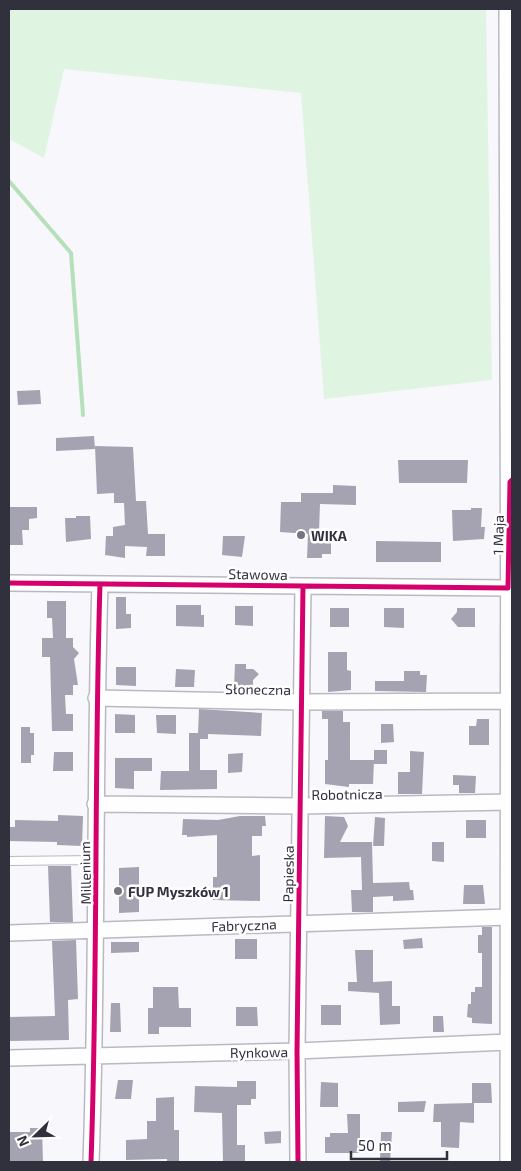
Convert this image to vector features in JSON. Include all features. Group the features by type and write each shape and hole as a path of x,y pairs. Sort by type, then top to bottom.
{"street":[{"name":"1 Maja","path":"507,9 511,481 508,588 511,781 509,802 508,917 508,1162"},
{"name":"Stawowa","path":"9,583 508,588"},
{"name":"Millenium","path":"91,1162 97,930 95,804 100,584"},
{"name":"Papieska","path":"298,1162 300,702 303,586"},
{"name":"Słoneczna","path":"96,698 300,702 509,701"},
{"name":"Robotnicza","path":"95,804 300,806 509,802"},
{"name":"Fabryczna","path":"9,933 508,917"},
{"name":"Rynkowa","path":"9,1058 297,1051 508,1042"}],"lane":[{"path":"9,861 95,860"}],"green space":[{"path":"9,9 486,9 492,380 324,399 301,93 64,69 44,158 9,139"}],"building":[{"path":"40,390 41,404 18,405 17,391"},
{"path":"94,436 95,449 56,451 56,438"},
{"path":"95,446 133,447 136,501 146,501 148,534 165,534 165,556 146,556 147,547 125,546 125,558 105,555 106,536 113,536 113,527 125,525 124,503 114,503 114,493 97,494"},
{"path":"398,460 468,460 467,483 399,483"},
{"path":"333,485 356,486 356,505 320,504 319,532 331,532 331,554 322,554 322,558 307,558 308,534 280,532 281,502 301,502 301,493 333,493"},
{"path":"9,507 37,507 37,518 29,519 29,530 22,530 23,545 9,545"},
{"path":"471,508 482,508 481,527 485,527 484,539 453,541 452,510 471,510"},
{"path":"76,516 90,516 91,539 66,542 65,518 76,518"},
{"path":"223,536 245,536 242,557 222,555"},
{"path":"376,541 441,542 441,562 376,562"},
{"path":"116,597 126,597 126,614 131,614 131,628 116,629"},
{"path":"47,601 66,601 66,638 73,638 73,647 79,653 74,659 78,685 73,685 73,695 65,695 66,714 73,714 73,731 52,731 50,657 42,657 42,638 53,638 52,618 47,618"},
{"path":"176,605 201,605 201,615 204,615 204,627 176,626"},
{"path":"235,606 253,606 253,626 235,625"},
{"path":"330,608 349,608 349,627 330,627"},
{"path":"384,608 404,608 404,628 384,627"},
{"path":"457,608 475,608 475,627 458,627 451,619 457,612"},
{"path":"328,652 347,652 347,670 351,671 351,690 328,692"},
{"path":"235,664 246,664 246,669 253,669 259,674 253,680 253,688 234,688"},
{"path":"116,667 136,667 136,686 116,685"},
{"path":"176,669 195,670 194,687 175,687"},
{"path":"404,671 420,671 420,675 427,675 426,692 375,691 375,681 404,681"},
{"path":"199,709 262,713 261,736 208,734 208,739 200,739 200,770 217,770 217,789 160,790 161,771 189,771 189,733 198,733"},
{"path":"322,711 343,711 343,722 350,722 350,760 374,760 374,750 387,750 387,764 374,764 374,761 373,784 349,784 349,787 325,784 325,760 328,760 328,719 322,719"},
{"path":"115,714 135,715 135,733 115,733"},
{"path":"156,715 176,715 176,734 157,733"},
{"path":"477,719 489,719 489,745 469,745 469,726 476,726"},
{"path":"381,724 393,724 394,742 381,743"},
{"path":"21,727 30,727 30,733 34,733 34,755 31,755 31,763 21,763"},
{"path":"410,751 424,752 422,794 398,794 398,772 410,772"},
{"path":"54,752 73,752 73,771 53,771"},
{"path":"243,753 242,772 228,773 228,754"},
{"path":"115,758 152,758 152,771 134,771 134,789 115,788"},
{"path":"453,775 476,776 475,793 459,793 459,785 453,785"},
{"path":"58,815 83,816 82,846 57,845 57,842 9,841 9,827 15,827 15,820 58,821"},
{"path":"240,816 265,816 266,826 262,826 262,836 252,836 252,856 260,855 260,901 213,900 213,877 217,877 217,835 187,837 187,835 182,835 183,819 218,820"},
{"path":"325,816 344,817 348,826 340,842 372,842 373,883 409,882 410,890 413,890 414,900 393,901 393,896 373,897 373,912 352,912 351,890 362,890 361,857 324,858"},
{"path":"375,817 385,818 384,846 373,846"},
{"path":"466,820 486,820 486,838 466,838"},
{"path":"432,842 444,842 444,862 432,861"},
{"path":"48,866 71,866 73,922 50,922"},
{"path":"139,867 139,912 119,913 119,868"},
{"path":"464,885 483,885 485,904 463,904"},
{"path":"482,927 492,927 492,1024 472,1023 472,1018 467,1017 468,1004 471,1004 471,992 475,992 475,987 482,987 482,953 478,953 478,935 482,935"},
{"path":"422,938 423,948 404,949 403,940"},
{"path":"235,939 257,939 257,959 235,959"},
{"path":"76,940 78,999 68,1000 69,1040 9,1041 9,1017 55,1016 52,941"},
{"path":"111,942 139,942 139,952 111,953"},
{"path":"355,950 373,950 373,982 392,981 392,1006 400,1006 400,1024 380,1025 379,993 348,991 348,982 357,982"},
{"path":"153,987 178,987 179,1008 191,1008 191,1027 159,1027 159,1034 148,1034 148,1008 153,1008"},
{"path":"111,1003 120,1003 121,1032 110,1032"},
{"path":"321,1005 341,1005 341,1025 321,1025"},
{"path":"236,1007 257,1007 258,1026 236,1026"},
{"path":"433,1016 443,1016 444,1032 433,1032"},
{"path":"118,1080 133,1080 131,1099 115,1099"},
{"path":"237,1081 256,1081 256,1099 251,1099 251,1105 237,1105 237,1145 245,1145 245,1162 223,1162 222,1113 194,1112 195,1086 237,1087"},
{"path":"321,1082 338,1083 338,1107 320,1107"},
{"path":"472,1083 491,1083 492,1103 474,1103 474,1123 460,1122 459,1148 441,1147 441,1122 433,1122 434,1104 472,1103"},
{"path":"174,1097 174,1130 179,1130 179,1162 167,1162 167,1159 126,1160 126,1140 147,1139 147,1121 156,1121 156,1098"},
{"path":"426,1101 424,1112 398,1112 398,1102"},
{"path":"347,1114 360,1114 360,1153 325,1153 325,1137 330,1137 330,1133 348,1133"},
{"path":"30,1128 42,1128 43,1162 9,1162 9,1132 30,1132"},
{"path":"281,1131 281,1143 265,1144 264,1132"},
{"path":"381,1132 392,1132 390,1162 380,1161"}],"waterway":[{"path":"9,181 71,253 83,415"}],"cycle path":[{"path":"9,583 508,588 510,482 512,480"},
{"path":"91,1162 95,1017 100,584"},
{"path":"298,1162 297,1051 303,586"}],"place":[{"name":"WIKA","path":"301,535"},
{"name":"FUP Myszków 1","path":"118,891"}]}
